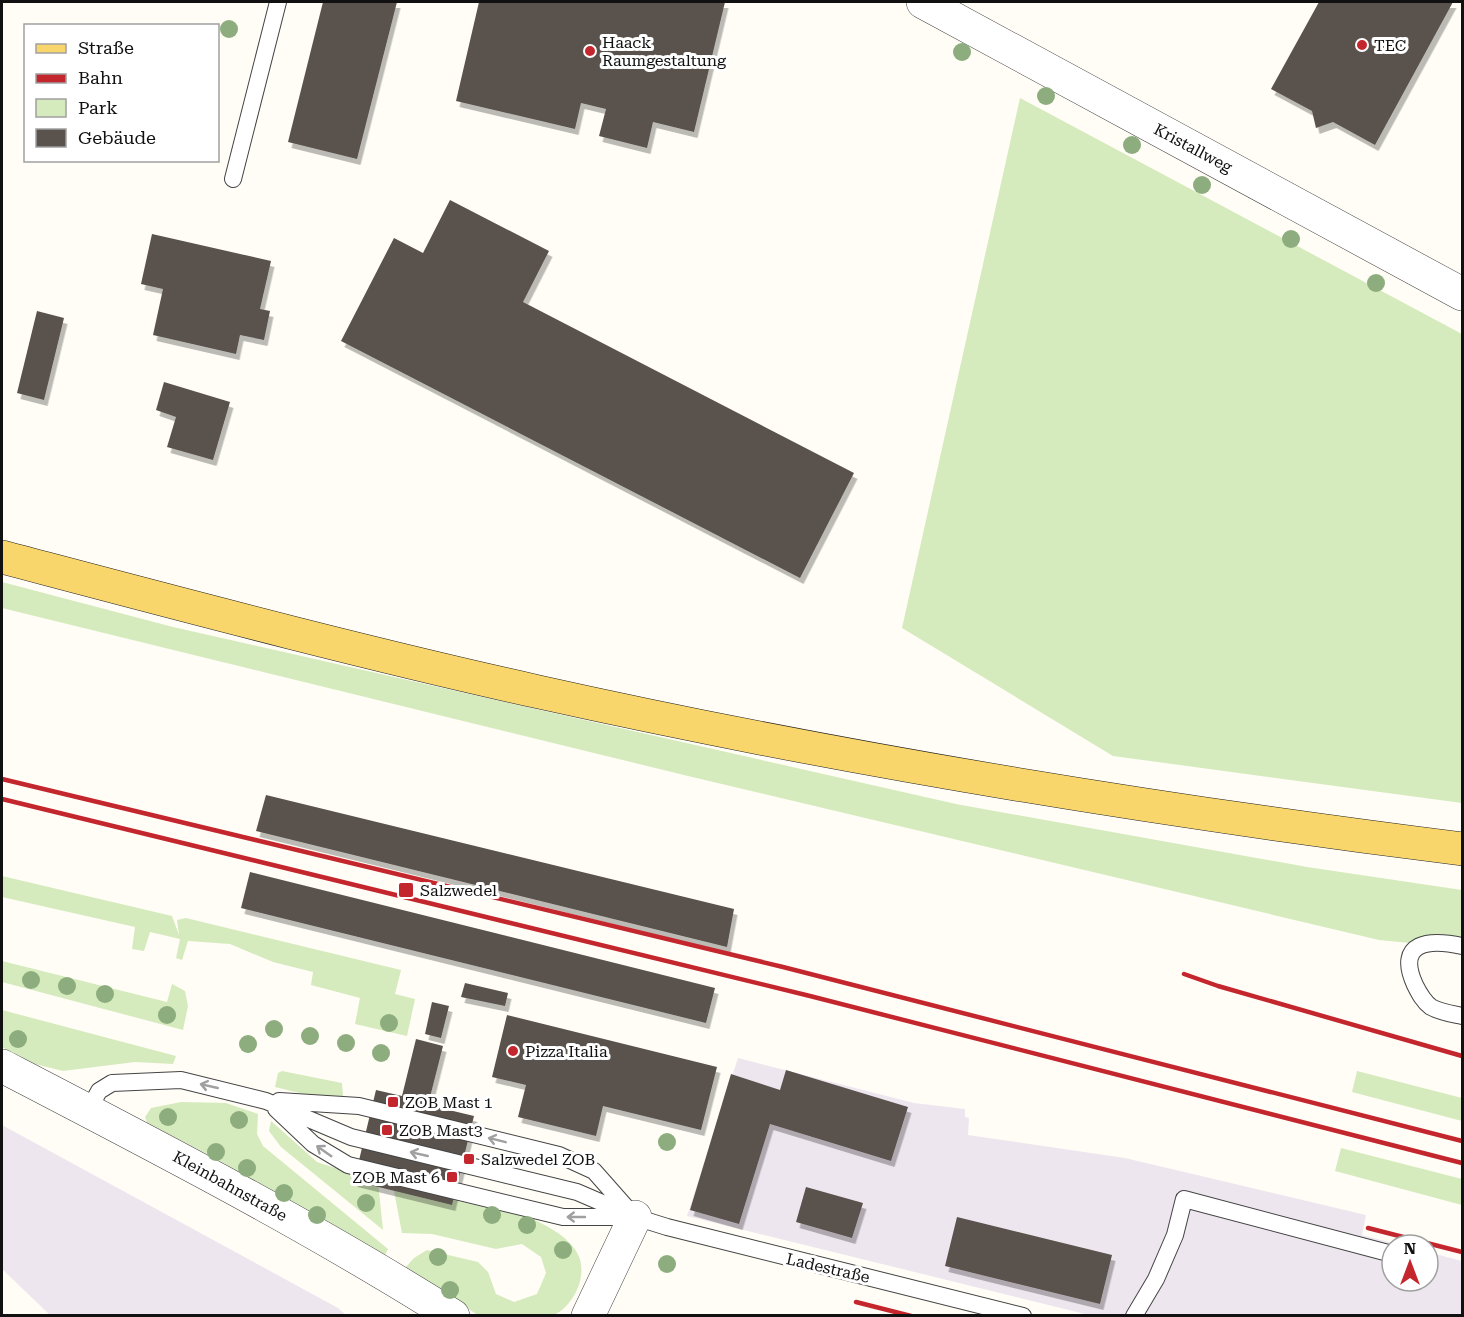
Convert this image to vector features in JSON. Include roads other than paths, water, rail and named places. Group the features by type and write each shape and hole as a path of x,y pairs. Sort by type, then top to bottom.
{"main road":[{"path":"2,557 432,668 743,734 1052,792 1462,849"}],"street":[{"name":"Kristallweg","path":"923,2 1462,294"},
{"name":"Kleinbahnstraße","path":"2,1066 261,1202 381,1271 453,1316"},
{"path":"588,1316 634,1217"}],"lane":[{"path":"233,179 278,2"},
{"path":"1462,946 1431,941 1418,945 1410,953 1409,962 1412,978 1420,996 1432,1007 1462,1016"},
{"path":"88,1111 99,1091 112,1083 181,1080 266,1101 351,1137 576,1192 634,1217"},
{"path":"266,1101 359,1106 559,1155 594,1171 634,1217"},
{"path":"266,1101 313,1144 348,1165 562,1217 634,1217"},
{"path":"1134,1316 1156,1279 1170,1246 1184,1199 1380,1251"},
{"name":"Ladestraße","path":"634,1217 767,1254 1023,1316"}],"railway":[{"path":"2,779 783,967 1462,1141"},
{"path":"2,799 810,996 1462,1163"},
{"path":"1184,974 1218,986 1462,1056"},
{"path":"1368,1228 1462,1252"},
{"path":"856,1302 911,1316"}],"place":[{"name":"TEC","path":"1362,45"},
{"name":"Haack Raumgestaltung","path":"590,51"},
{"name":"Salzwedel","path":"406,890"},
{"name":"Pizza Italia","path":"513,1051"},
{"name":"ZOB Mast 1","path":"393,1102"},
{"name":"ZOB Mast3","path":"387,1130"},
{"name":"Salzwedel ZOB","path":"469,1159"},
{"name":"ZOB Mast 6","path":"452,1177"}]}
